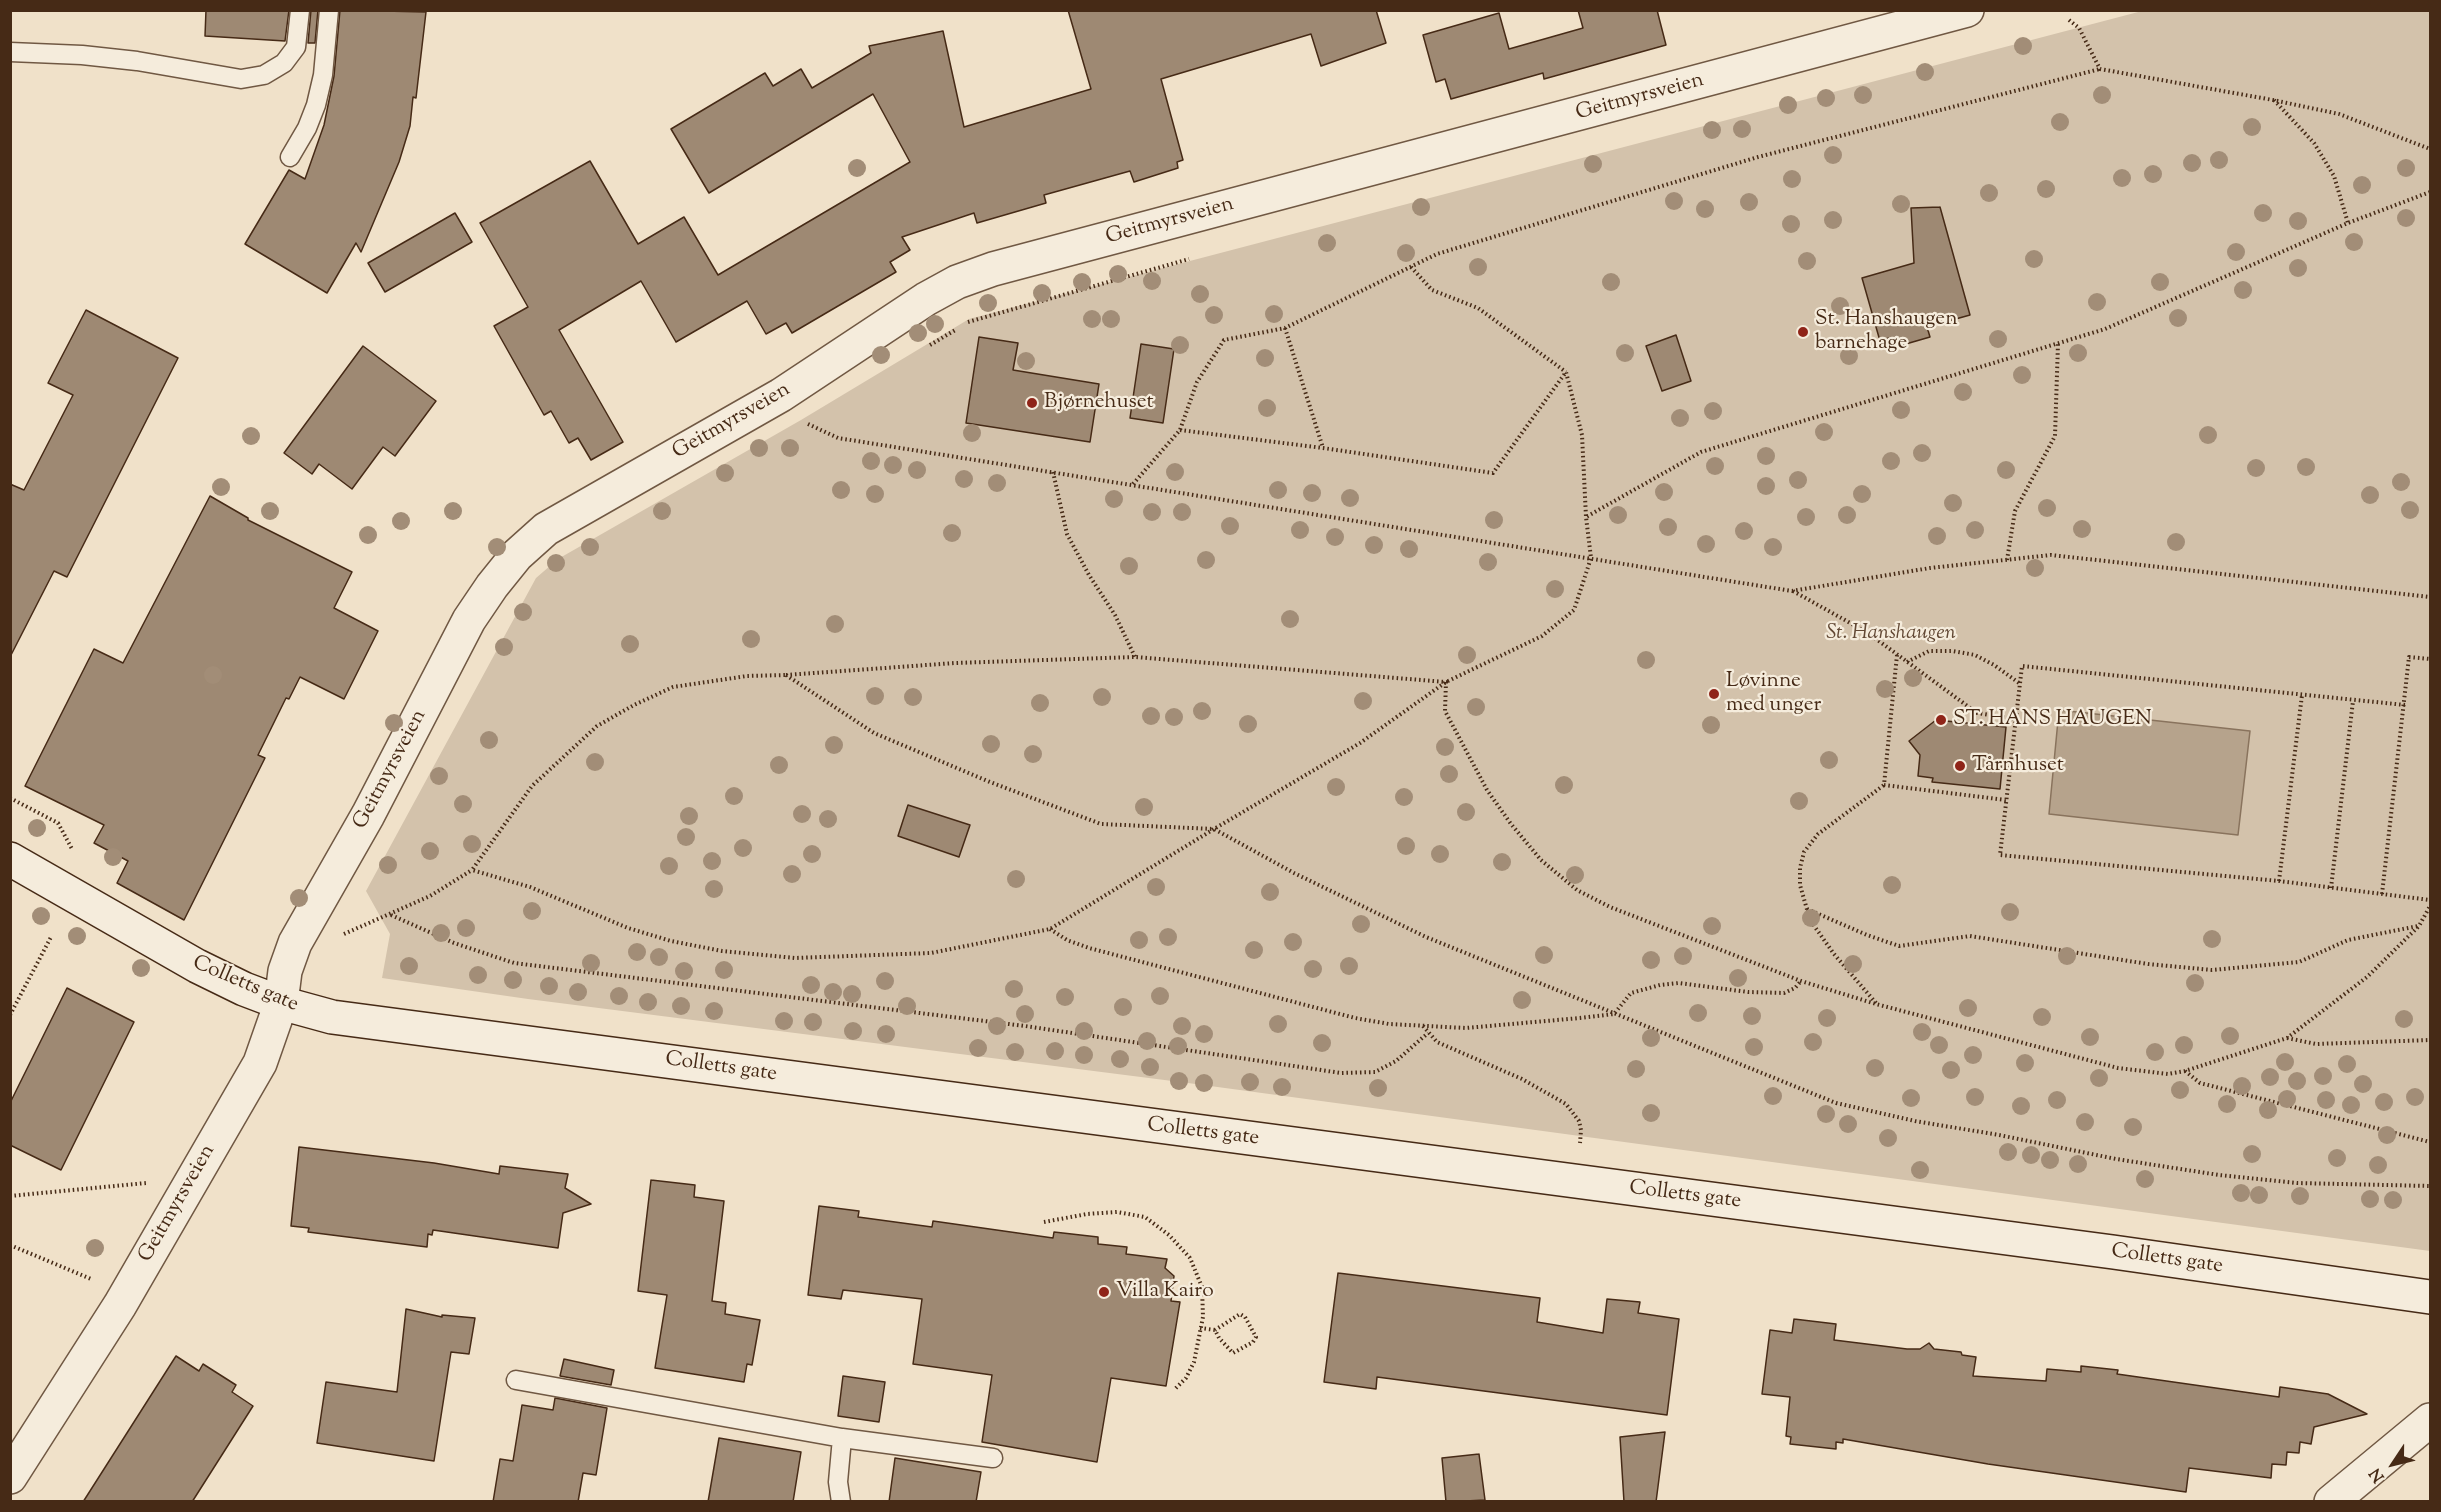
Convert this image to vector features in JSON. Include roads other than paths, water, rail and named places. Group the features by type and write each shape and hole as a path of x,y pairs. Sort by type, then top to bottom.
{"street":[{"name":"Geitmyrsveien","path":"10,1477 120,1305 260,1064 280,1003 285,971 296,943 368,815 469,620 517,555 546,529 781,395 926,299 957,282 993,269 1967,10"},
{"name":"Colletts gate","path":"10,859 197,966 244,989 280,1003 332,1017 2113,1252 2430,1297"},
{"path":"2331,1502 2430,1420"}],"lane":[{"path":"10,52 82,55 137,61 241,79 264,75 284,63 296,47 300,10"},
{"path":"290,157 307,128 316,105 323,75 330,10"},
{"path":"516,1380 842,1438 993,1458"},
{"path":"841,1502 838,1482 842,1438"}],"place":[{"name":"St. Hanshaugen barnehage","path":"1803,332"},
{"name":"Bjørnehuset","path":"1032,403"},
{"name":"Løvinne med unger","path":"1714,694"},
{"name":"ST. HANS HAUGEN","path":"1941,720"},
{"name":"Tårnhuset","path":"1960,766"},
{"name":"Villa Kairo","path":"1104,1292"}],"park label":[{"name":"St. Hanshaugen","path":"1891,634"}]}
